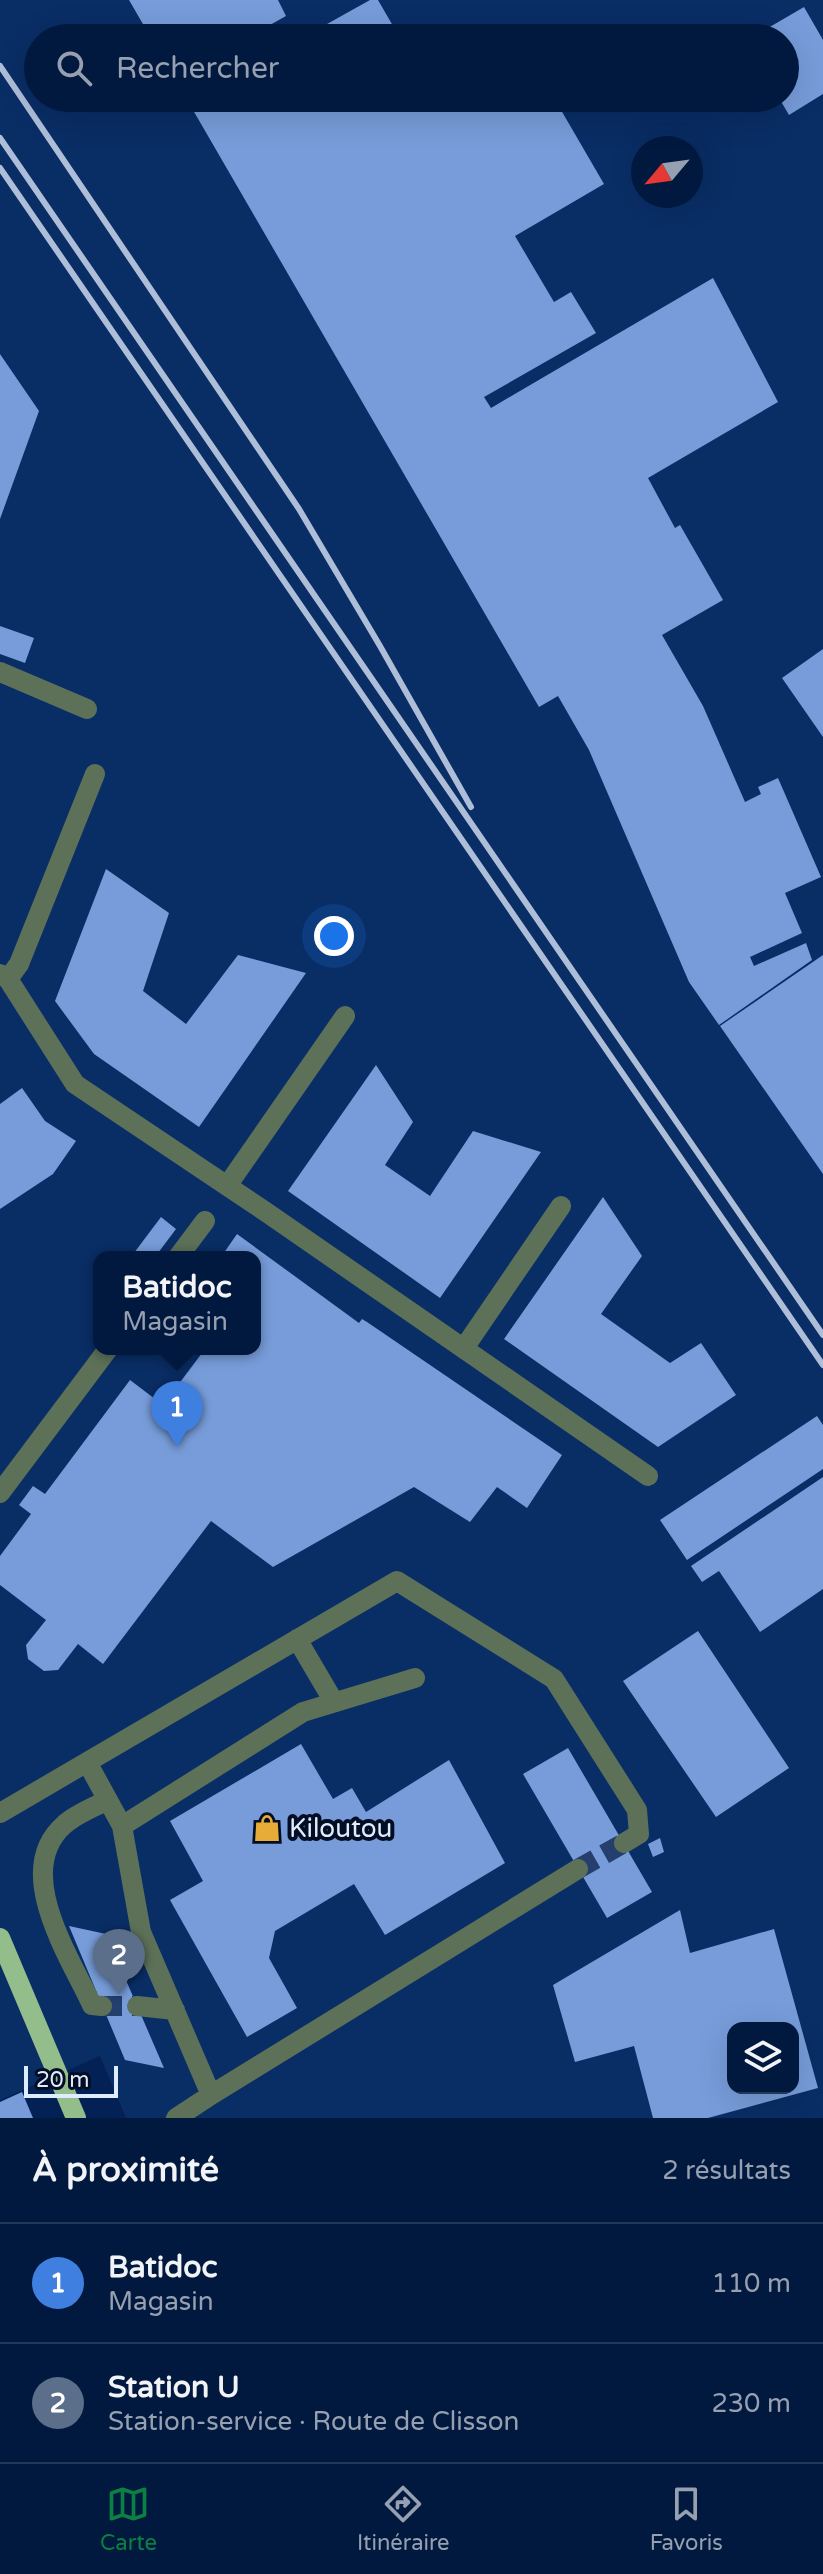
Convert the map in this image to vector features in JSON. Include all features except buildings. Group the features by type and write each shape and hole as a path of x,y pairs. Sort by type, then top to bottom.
{"main road":[{"path":"0,1938 76,2118"}],"street":[{"path":"0,672 87,709"},
{"path":"95,774 19,964 4,977 75,1084 648,1476"},
{"path":"227,1186 345,1016"},
{"path":"464,1348 561,1206"},
{"path":"182,1251 205,1221"},
{"path":"0,1493 104,1355"},
{"path":"0,1813 397,1581 554,1679 637,1810 639,1834 624,1843"},
{"path":"297,1639 334,1702"},
{"path":"122,1826 303,1712 415,1678"},
{"path":"87,1762 122,1826 141,1932 211,2095"},
{"path":"102,2006 92,2005 49,1913 43,1891 44,1861 52,1840 65,1824 108,1800"},
{"path":"176,2118 578,1869"},
{"path":"137,2006 175,2010"}],"shaded area":[{"path":"0,0 823,0 823,2118 126,2118 100,2056 0,2100"}],"tunnel":[{"path":"578,1869 624,1843"},
{"path":"102,2006 137,2006"}],"railway":[{"path":"0,66 24,102"},
{"path":"31,112 299,509 471,807"},
{"path":"0,138 823,1335"},
{"path":"0,168 823,1365"}],"place":[{"name":"Batidoc","path":"177,1447"},
{"name":"Kiloutou","path":"267,1828"},
{"name":"Station U","path":"119,1995"}]}
